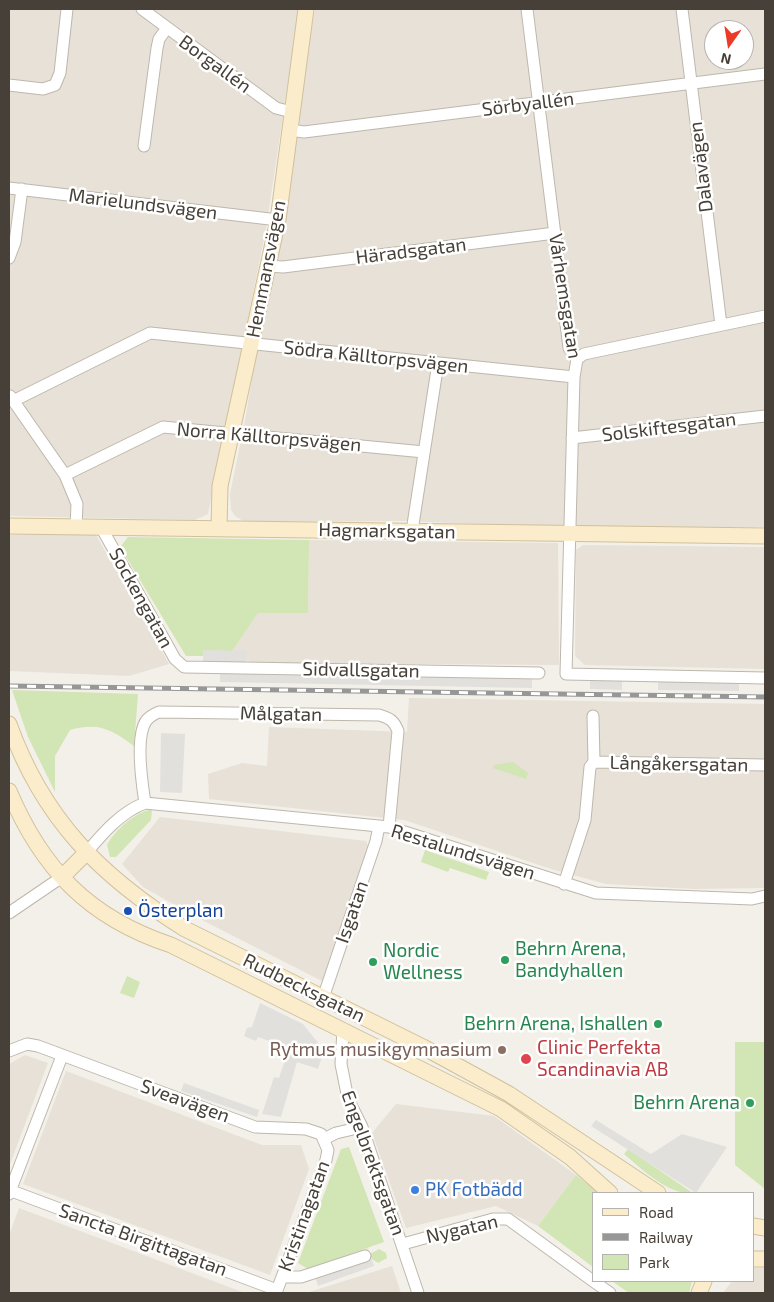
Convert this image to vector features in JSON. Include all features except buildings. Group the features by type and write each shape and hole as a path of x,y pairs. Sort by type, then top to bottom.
{"main road":[{"name":"Hemmansvägen","path":"219,528 220,486 278,220 306,9"},
{"name":"Hagmarksgatan","path":"9,526 765,536"},
{"name":"Rudbecksgatan","path":"9,724 28,770 49,806 66,830 105,872 153,909 185,929 423,1047 509,1094 656,1192"},
{"name":"Rudbecksgatan","path":"9,791 30,836 73,890 131,931 171,945 501,1109 570,1157 609,1192"},
{"path":"62,877 87,852"}],"street":[{"path":"9,85 44,89 55,85 60,74 67,9"},
{"name":"Borgallén","path":"142,9 276,108 292,112"},
{"name":"Vårhemsgatan","path":"527,9 569,348 578,359 574,377 566,674 765,678"},
{"name":"Dalavägen","path":"682,9 721,325"},
{"path":"144,146 157,48 159,39 167,28"},
{"name":"Sörbyallén","path":"290,130 304,132 765,74"},
{"name":"Marielundsvägen","path":"9,188 278,220"},
{"path":"9,258 15,242 22,189"},
{"name":"Häradsgatan","path":"268,266 283,267 555,233"},
{"path":"578,359 584,354 765,316"},
{"name":"Södra Källtorpsvägen","path":"11,398 150,333 574,377"},
{"path":"412,531 438,363"},
{"path":"11,398 65,475 77,504 76,527"},
{"name":"Solskiftesgatan","path":"572,438 765,416"},
{"name":"Norra Källtorpsvägen","path":"65,475 163,427 424,452"},
{"name":"Sockengatan","path":"101,527 175,659 184,667"},
{"name":"Sidvallsgatan","path":"184,667 539,673"},
{"name":"Målgatan","path":"145,803 142,783 142,734 147,718 159,712 379,715 388,717 395,723 398,731 384,827"},
{"path":"564,884 585,820 590,767 594,762 593,716"},
{"name":"Långåkersgatan","path":"594,762 765,765"},
{"path":"87,852 112,825 133,808 145,803"},
{"name":"Restalundsvägen","path":"145,803 384,827 596,893 752,899 765,896"},
{"name":"Isgatan","path":"323,998 376,841 384,827"},
{"path":"9,913 62,877"},
{"name":"Engelbrektsgatan","path":"343,1030 341,1064 348,1099 362,1127 393,1225 402,1244 418,1293"},
{"name":"Sveavägen","path":"9,1051 27,1044 255,1127 315,1130 324,1139"},
{"path":"9,1192 62,1056"},
{"path":"324,1139 362,1127"},
{"name":"Kristinagatan","path":"276,1292 326,1160 328,1150 324,1139"},
{"name":"Sancta Birgittagatan","path":"9,1192 276,1292"},
{"name":"Nygatan","path":"402,1244 493,1220 508,1219 592,1280"},
{"path":"282,1277 301,1277 365,1256"},
{"name":"Nygatan","path":"594,1282 610,1293"}],"shaded area":[{"path":"9,9 299,9 266,229 208,514 195,520 9,516"},
{"path":"315,9 765,9 765,527 556,527 405,521 245,522 235,516 231,510 230,494 244,426"},
{"path":"9,535 96,535 169,664 129,676 9,671"},
{"path":"309,540 558,543 559,665 255,663 229,656 258,613 308,613"},
{"path":"583,545 765,547 765,669 585,665 575,656 576,550"},
{"path":"203,650 246,651 246,663 532,669 532,688 220,682 220,664 203,664"},
{"path":"590,670 622,671 622,690 590,689"},
{"path":"658,672 739,673 739,691 658,690"},
{"path":"409,698 765,704 765,888 694,889 606,884 551,869 404,820 209,799 208,774 242,763 267,766 269,727 407,732"},
{"path":"161,733 185,734 182,793 160,792"},
{"path":"160,817 366,841 369,848 324,982 198,918 143,887 122,864"},
{"path":"260,1003 303,1024 319,1044 316,1047 324,1051 318,1069 297,1062 281,1117 262,1114 274,1077 279,1078 289,1048 258,1037 256,1041 244,1036 247,1028 252,1027"},
{"path":"25,1055 48,1063 9,1167 9,1064"},
{"path":"66,1071 262,1145 301,1145 309,1169 270,1275 23,1184"},
{"path":"184,1083 259,1110 257,1117 181,1091"},
{"path":"396,1104 494,1116 576,1175 538,1226 496,1206 406,1228 372,1133"},
{"path":"596,1120 651,1154 682,1134 727,1147 697,1192 694,1192 591,1126"},
{"path":"19,1208 245,1293 9,1293 9,1235"},
{"path":"368,1248 374,1266 318,1286 312,1267"},
{"path":"392,1266 401,1293 306,1293"},
{"path":"754,1268 765,1268 765,1293 723,1293 731,1282 754,1282"}],"green space":[{"path":"128,537 309,540 308,613 258,613 229,656 186,656 120,547"},
{"path":"12,690 138,694 134,746 111,731 96,727 70,730 55,756 55,792 28,737"},
{"path":"513,762 528,773 526,779 493,768 494,765"},
{"path":"152,809 151,820 116,857 110,857 107,845 115,833 132,818"},
{"path":"425,850 489,872 486,880 450,868 448,872 421,862"},
{"path":"127,976 140,982 134,998 120,993"},
{"name":"Behrn Arena","path":"735,1042 765,1042 765,1189 735,1165"},
{"path":"349,1147 384,1242 308,1269 298,1263 341,1149"},
{"path":"628,1149 691,1192 674,1190 656,1180 624,1154"},
{"path":"576,1175 598,1192 592,1192 592,1266 538,1226"},
{"path":"379,1249 386,1253 387,1258 378,1263 372,1259 370,1254"},
{"path":"613,1282 692,1282 689,1293 629,1293"}],"railway":[{"path":"9,686 765,697"}],"place":[{"name":"Österplan","path":"128,911"},
{"name":"Behrn Arena, Bandyhallen","path":"505,960"},
{"name":"Nordic Wellness","path":"373,962"},
{"name":"Behrn Arena, Ishallen","path":"658,1024"},
{"name":"Rytmus musikgymnasium","path":"502,1050"},
{"name":"Clinic Perfekta Scandinavia AB","path":"526,1059"},
{"name":"Behrn Arena","path":"750,1103"},
{"name":"PK Fotbädd","path":"415,1190"}]}
